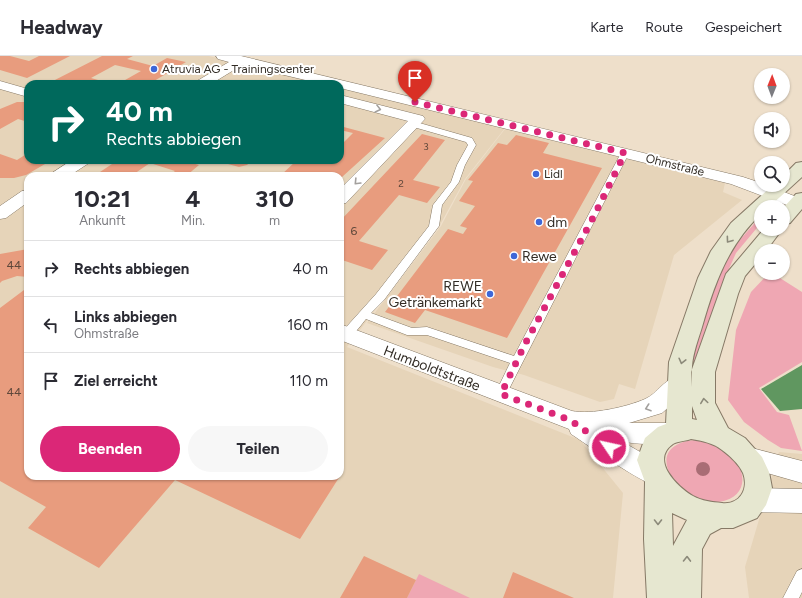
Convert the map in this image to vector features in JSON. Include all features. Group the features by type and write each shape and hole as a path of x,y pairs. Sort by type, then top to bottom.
{"street":[{"name":"Ohmstraße","path":"222,56 323,80"},
{"path":"208,80 241,60"},
{"path":"224,70 245,75"},
{"path":"0,85 24,92"},
{"name":"Ohmstraße","path":"344,85 737,180 774,194 800,200"},
{"path":"344,100 416,122"},
{"path":"344,195 430,106"},
{"path":"64,172 77,164"},
{"path":"673,431 680,417 680,365 700,297 710,272 722,250 737,228 802,167"},
{"path":"3,208 24,197"},
{"path":"790,211 800,200"},
{"path":"3,208 24,213"},
{"path":"720,436 711,423 703,403 703,372 736,274 768,236"},
{"name":"Humboldtstraße","path":"344,333 570,420 630,433 673,431"},
{"name":"Humboldtstraße","path":"570,420 607,420 642,410 654,406 679,385"},
{"name":"Humboldtstraße","path":"570,420 656,478"},
{"path":"656,478 674,500 700,514 714,516 740,514 749,508 756,500 759,490 759,480 755,468 748,458 735,445 720,436 705,431 691,429 673,431 660,438 652,450 651,460 656,478 662,598"},
{"path":"748,458 802,472"},
{"path":"756,500 802,502"},
{"path":"686,598 687,547 700,525 714,516"}],"lane":[{"path":"344,332 365,315 434,226 438,205 455,182 461,165 472,145 469,140 416,122"},
{"path":"501,394 594,216 625,153"},
{"path":"365,315 411,332 427,331 517,361"},
{"path":"791,598 802,576"}],"shaded area":[{"path":"0,56 209,56 308,80 24,80 24,164 344,164 344,89 505,128 465,179 440,225 347,347 580,440 623,493 613,598 0,598"},
{"path":"505,129 725,183 723,192 742,200 674,255 635,389 619,384 614,399 600,402 524,375 493,367 367,323 441,226 466,179"},
{"path":"754,224 754,231 736,253 720,289 698,367 691,364 714,288 730,251"},
{"path":"762,280 783,280 802,292 802,362 759,388 777,412 789,415 802,451 781,448 768,440 744,422 728,400 736,330 751,292"},
{"path":"802,365 802,409 780,411 761,389"},
{"path":"694,440 708,443 726,452 736,462 740,469 742,483 740,490 728,500 719,502 704,501 691,495 679,486 670,475 667,464 668,453 677,445"},
{"path":"779,452 802,454 802,598 749,598 745,567"},
{"path":"419,574 470,598 407,598"}],"building":[{"path":"0,56 10,56 29,61 39,56 70,56 27,78 0,70"},
{"name":"Atruvia AG - Trainingscenter","path":"102,56 133,56 127,59 153,66 167,58 186,62 156,80 125,80 141,71 115,65 91,78 98,80 55,80"},
{"path":"17,102 24,102 24,121 18,119 0,129 0,109"},
{"path":"344,127 385,138 344,175 344,172 284,172 293,164 344,164 344,142 353,133 344,131"},
{"path":"422,134 445,140 413,180 440,187 427,203 399,195 359,241 388,250 372,270 344,261 344,217"},
{"path":"516,135 549,143 543,153 602,168 507,338 425,310 415,323 385,312 448,229 463,234 467,228 460,226 475,206 459,201 473,181 468,180 498,143 507,145"},
{"path":"0,154 17,160 24,156 24,164 45,164 31,172 24,172 24,176 14,178 0,178"},
{"path":"112,164 149,164 137,172 100,172"},
{"path":"153,164 199,165 191,172 174,172 175,171"},
{"path":"228,164 248,164 239,167"},
{"path":"24,250 24,277 17,276 0,283 0,254"},
{"path":"24,290 24,480 175,480 99,568 28,528 46,507 0,481 0,308"},
{"path":"175,480 337,480 300,539"},
{"path":"364,556 416,580 407,598 340,598"},
{"path":"513,572 574,598 503,598"}],"place":[{"name":"Atruvia AG - Trainingscenter","path":"154,69"},
{"name":"Lidl","path":"536,174"},
{"name":"dm","path":"539,222"},
{"name":"Rewe","path":"514,256"},
{"name":"REWE Getränkemarkt","path":"490,294"}],"route":[{"path":"415,102 625,153 594,216 525,344 501,394 570,420 609,447"}]}
